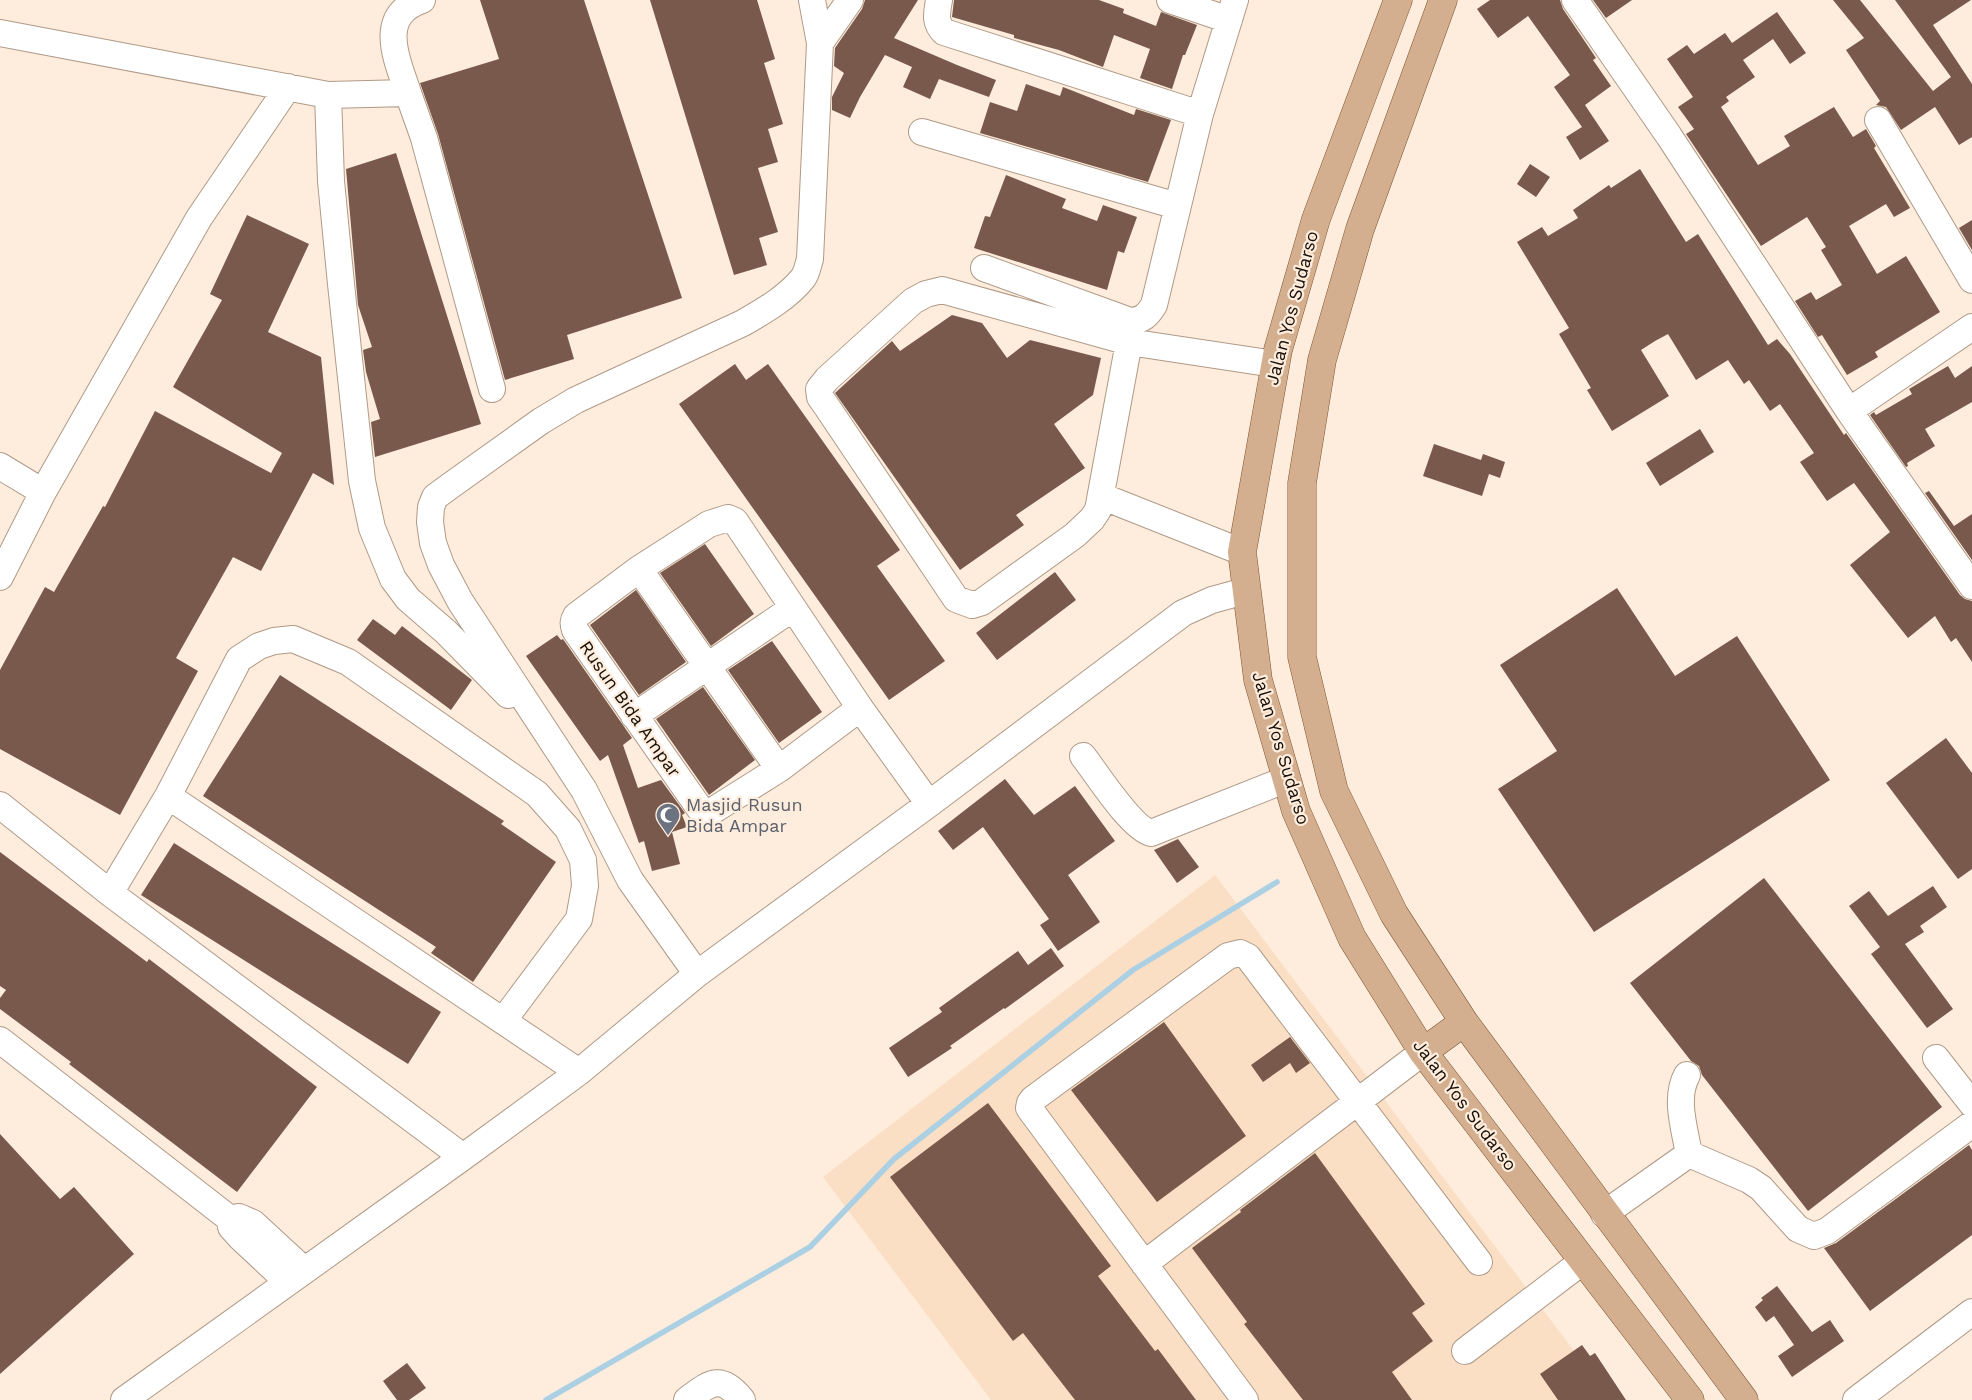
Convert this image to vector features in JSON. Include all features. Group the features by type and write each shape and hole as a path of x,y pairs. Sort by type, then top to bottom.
{"main road":[{"name":"Jalan Yos Sudarso","path":"1398,0 1316,219 1275,364 1242,552 1258,680 1296,811 1352,938 1423,1052 1690,1400"},
{"path":"1443,0 1357,238 1322,360 1302,483 1302,657 1334,791 1394,914 1464,1022 1604,1214 1744,1400"},
{"path":"1287,779 1328,764"},
{"path":"1423,1052 1464,1022"}],"street":[{"path":"422,0 412,3 398,16 392,35 398,64 424,138 492,389"},
{"path":"697,974 630,880 584,790 460,601 441,565 433,543 431,507 436,497 541,421 576,400 743,323 765,310 789,292 805,276 810,259 820,43 812,0"},
{"path":"820,43 850,0"},
{"path":"939,0 936,19 944,32 1200,114"},
{"path":"984,268 1130,321 1140,320 1147,316 1154,305 1200,114 1232,10 1170,0"},
{"path":"1575,0 1669,136 1849,411 1972,586"},
{"path":"0,33 328,95 408,93"},
{"path":"0,577 43,492 199,218 288,87"},
{"path":"328,95 331,181 342,294 362,481 372,528 393,579 408,600 446,632 548,734"},
{"path":"1878,120 1972,280"},
{"path":"922,132 1177,206"},
{"path":"1129,342 1098,510 1092,519 1075,535 982,602 972,605 964,604 956,599 820,397 819,389 827,378 913,301 935,291 942,290 1129,342 1275,364"},
{"path":"1849,411 1972,328"},
{"path":"0,466 43,492"},
{"path":"1101,496 1242,552"},
{"name":"Rusun Bida Ampar","path":"860,708 779,768 717,808 710,812 706,811 700,809 580,638 573,624 576,616 639,569 709,524 728,518 735,521 860,708 929,804"},
{"path":"639,569 779,768"},
{"path":"124,1400 463,1158 579,1072 697,974 929,804 1183,613 1212,600 1246,591"},
{"path":"634,716 793,608"},
{"path":"110,893 168,796 239,658 259,646 274,641 293,640 348,662 537,794 568,829 584,860 585,886 579,919 503,1021"},
{"path":"1083,756 1132,820 1146,832 1151,833 1287,779"},
{"path":"168,796 579,1072"},
{"path":"0,805 110,893 463,1158"},
{"path":"1245,1400 1031,1113 1030,1103 1228,956 1240,953 1248,957 1479,1262"},
{"path":"0,1040 230,1219 239,1217 253,1224 296,1276"},
{"path":"1144,1264 1356,1101 1423,1052"},
{"path":"1936,1058 1972,1104"},
{"path":"1687,1076 1682,1084 1681,1104 1689,1154"},
{"path":"1689,1154 1749,1180 1761,1188 1798,1229 1814,1236 1827,1231 1972,1124"},
{"path":"1604,1214 1689,1154"},
{"path":"1465,1351 1584,1261"},
{"path":"1856,1400 1972,1312"},
{"path":"686,1400 709,1384 718,1383 728,1388 742,1400"}],"shaded area":[{"path":"1215,875 1611,1400 991,1400 823,1177"}],"building":[{"path":"480,0 584,0 682,298 567,335 574,359 505,380 438,134 420,83 499,59"},
{"path":"650,0 757,0 775,59 764,63 783,124 768,129 778,162 758,168 778,232 759,238 767,265 734,275"},
{"path":"865,0 918,0 894,38 996,80 989,97 939,79 930,99 903,87 912,67 885,55 850,118 832,110 832,97 844,73 834,66 835,48 862,9"},
{"path":"954,0 1099,0 1124,9 1123,13 1156,26 1161,12 1197,25 1185,55 1183,55 1172,89 1140,78 1150,49 1114,35 1103,67 1059,50 1014,38 1014,35 952,17"},
{"path":"1490,0 1560,0 1563,9 1596,58 1593,60 1611,86 1585,105 1609,141 1580,160 1566,137 1582,127 1554,87 1570,75 1528,16 1498,38 1477,9"},
{"path":"1593,0 1632,0 1606,18"},
{"path":"1833,0 1860,0 1933,91 1951,77 1895,0 1971,0 1933,25 1972,84 1972,137 1959,145 1935,107 1901,130 1886,107 1876,105 1880,101 1846,50 1864,38"},
{"path":"1777,12 1806,53 1790,64 1773,39 1743,60 1755,77 1726,97 1729,101 1721,107 1758,165 1790,146 1784,136 1834,107 1853,137 1866,129 1876,146 1874,148 1910,208 1894,217 1886,204 1849,226 1877,274 1906,256 1940,312 1875,352 1878,357 1847,375 1822,335 1818,337 1795,301 1811,292 1816,300 1842,285 1821,250 1826,247 1807,217 1761,246 1686,134 1694,129 1678,107 1693,97 1667,59 1687,45 1694,54 1725,33 1732,43"},
{"path":"1026,84 1060,96 1063,87 1134,115 1136,109 1171,120 1148,182 980,133 990,102 1017,111"},
{"path":"396,153 481,424 375,457 371,422 380,419 366,372 363,350 372,347 358,305 346,169"},
{"path":"1530,164 1550,177 1536,197 1517,184"},
{"path":"1640,169 1686,242 1698,234 1768,345 1777,339 1790,354 1844,435 1846,433 1960,595 1972,601 1972,662 1956,638 1951,642 1935,616 1908,638 1850,565 1890,532 1854,483 1827,501 1800,462 1814,453 1780,404 1770,411 1749,380 1744,384 1728,360 1696,380 1668,334 1655,341 1641,350 1669,396 1612,431 1587,390 1591,388 1559,334 1569,328 1517,242 1542,227 1548,236 1578,218 1573,210 1609,185 1611,188"},
{"path":"1006,175 1066,199 1062,208 1097,221 1103,205 1137,217 1124,253 1118,251 1107,290 974,248 985,216 990,217"},
{"path":"247,215 309,244 268,332 321,357 334,485 313,473 261,571 233,557 176,658 198,671 120,815 0,749 0,670 45,587 54,592 103,506 105,507 155,411 271,473 282,453 173,387 222,300 210,294"},
{"path":"1972,220 1972,250 1959,228"},
{"path":"952,315 982,323 1007,358 1030,340 1101,358 1093,395 1054,424 1085,468 1016,515 1024,525 960,570 835,393 892,341 900,351"},
{"path":"735,364 746,380 768,364 900,550 877,566 945,661 889,700 679,404"},
{"path":"1948,366 1955,378 1972,366 1972,402 1925,429 1935,446 1907,463 1908,466 1906,467 1870,415 1874,412 1876,415 1912,394 1909,389"},
{"path":"1700,429 1714,452 1660,486 1646,463"},
{"path":"1434,444 1481,460 1483,454 1505,462 1500,478 1489,474 1482,496 1423,476"},
{"path":"1929,491 1954,526 1972,514 1972,560 1925,493"},
{"path":"705,544 754,614 711,646 660,573"},
{"path":"1055,572 1076,600 997,660 976,633"},
{"path":"1617,588 1675,676 1737,636 1830,780 1594,932 1498,789 1557,751 1500,665"},
{"path":"636,590 686,662 639,695 590,625"},
{"path":"373,619 395,635 402,626 472,680 451,710 357,640"},
{"path":"557,635 561,640 563,639 632,738 623,745 638,788 661,780 685,813 682,815 687,827 672,832 680,864 652,871 644,841 639,843 608,755 600,761 526,656"},
{"path":"772,641 822,712 779,743 728,670"},
{"path":"280,675 504,821 501,824 556,862 473,982 431,953 436,947 203,796"},
{"path":"703,687 755,760 709,795 656,719"},
{"path":"1946,738 1972,773 1972,869 1958,879 1886,783"},
{"path":"1005,779 1034,815 1075,786 1115,841 1068,875 1100,922 1058,951 1040,925 1049,919 983,827 953,850 938,831"},
{"path":"1178,839 1199,867 1177,883 1154,850"},
{"path":"174,843 441,1012 408,1064 141,895"},
{"path":"0,852 147,962 149,959 317,1087 237,1192 0,1009 0,998 6,990 0,986"},
{"path":"1764,878 1942,1107 1808,1211 1702,1075 1699,1066 1691,1061 1630,983"},
{"path":"1933,886 1947,907 1920,926 1924,932 1905,944 1953,1009 1927,1028 1871,954 1880,947 1849,906 1869,891 1888,916"},
{"path":"1051,948 1064,966 950,1046 952,1048 908,1077 889,1048 942,1012 939,1008 1018,951 1028,965"},
{"path":"1164,1022 1246,1136 1157,1202 1071,1090"},
{"path":"1290,1037 1310,1063 1296,1073 1290,1063 1263,1082 1251,1065"},
{"path":"988,1103 1111,1266 1098,1276 1155,1351 1158,1349 1196,1400 1075,1400 1023,1333 1013,1341 890,1177"},
{"path":"0,1134 60,1199 74,1187 134,1254 0,1374"},
{"path":"1969,1145 1972,1150 1972,1235 1870,1311 1824,1248 1836,1243"},
{"path":"1315,1153 1425,1304 1412,1313 1433,1341 1392,1372 1412,1400 1303,1400 1244,1324 1247,1322 1192,1248"},
{"path":"1777,1286 1812,1332 1830,1320 1844,1341 1792,1377 1778,1356 1794,1345 1774,1316 1766,1322 1755,1307 1763,1300 1761,1298"},
{"path":"1582,1345 1590,1356 1595,1353 1626,1400 1558,1400 1540,1374"},
{"path":"407,1363 426,1388 409,1400 397,1400 383,1381"}],"waterway":[{"path":"546,1400 810,1247 894,1159 1133,970 1277,882"}],"place":[{"name":"Masjid Rusun Bida Ampar","path":"668,836"}]}
